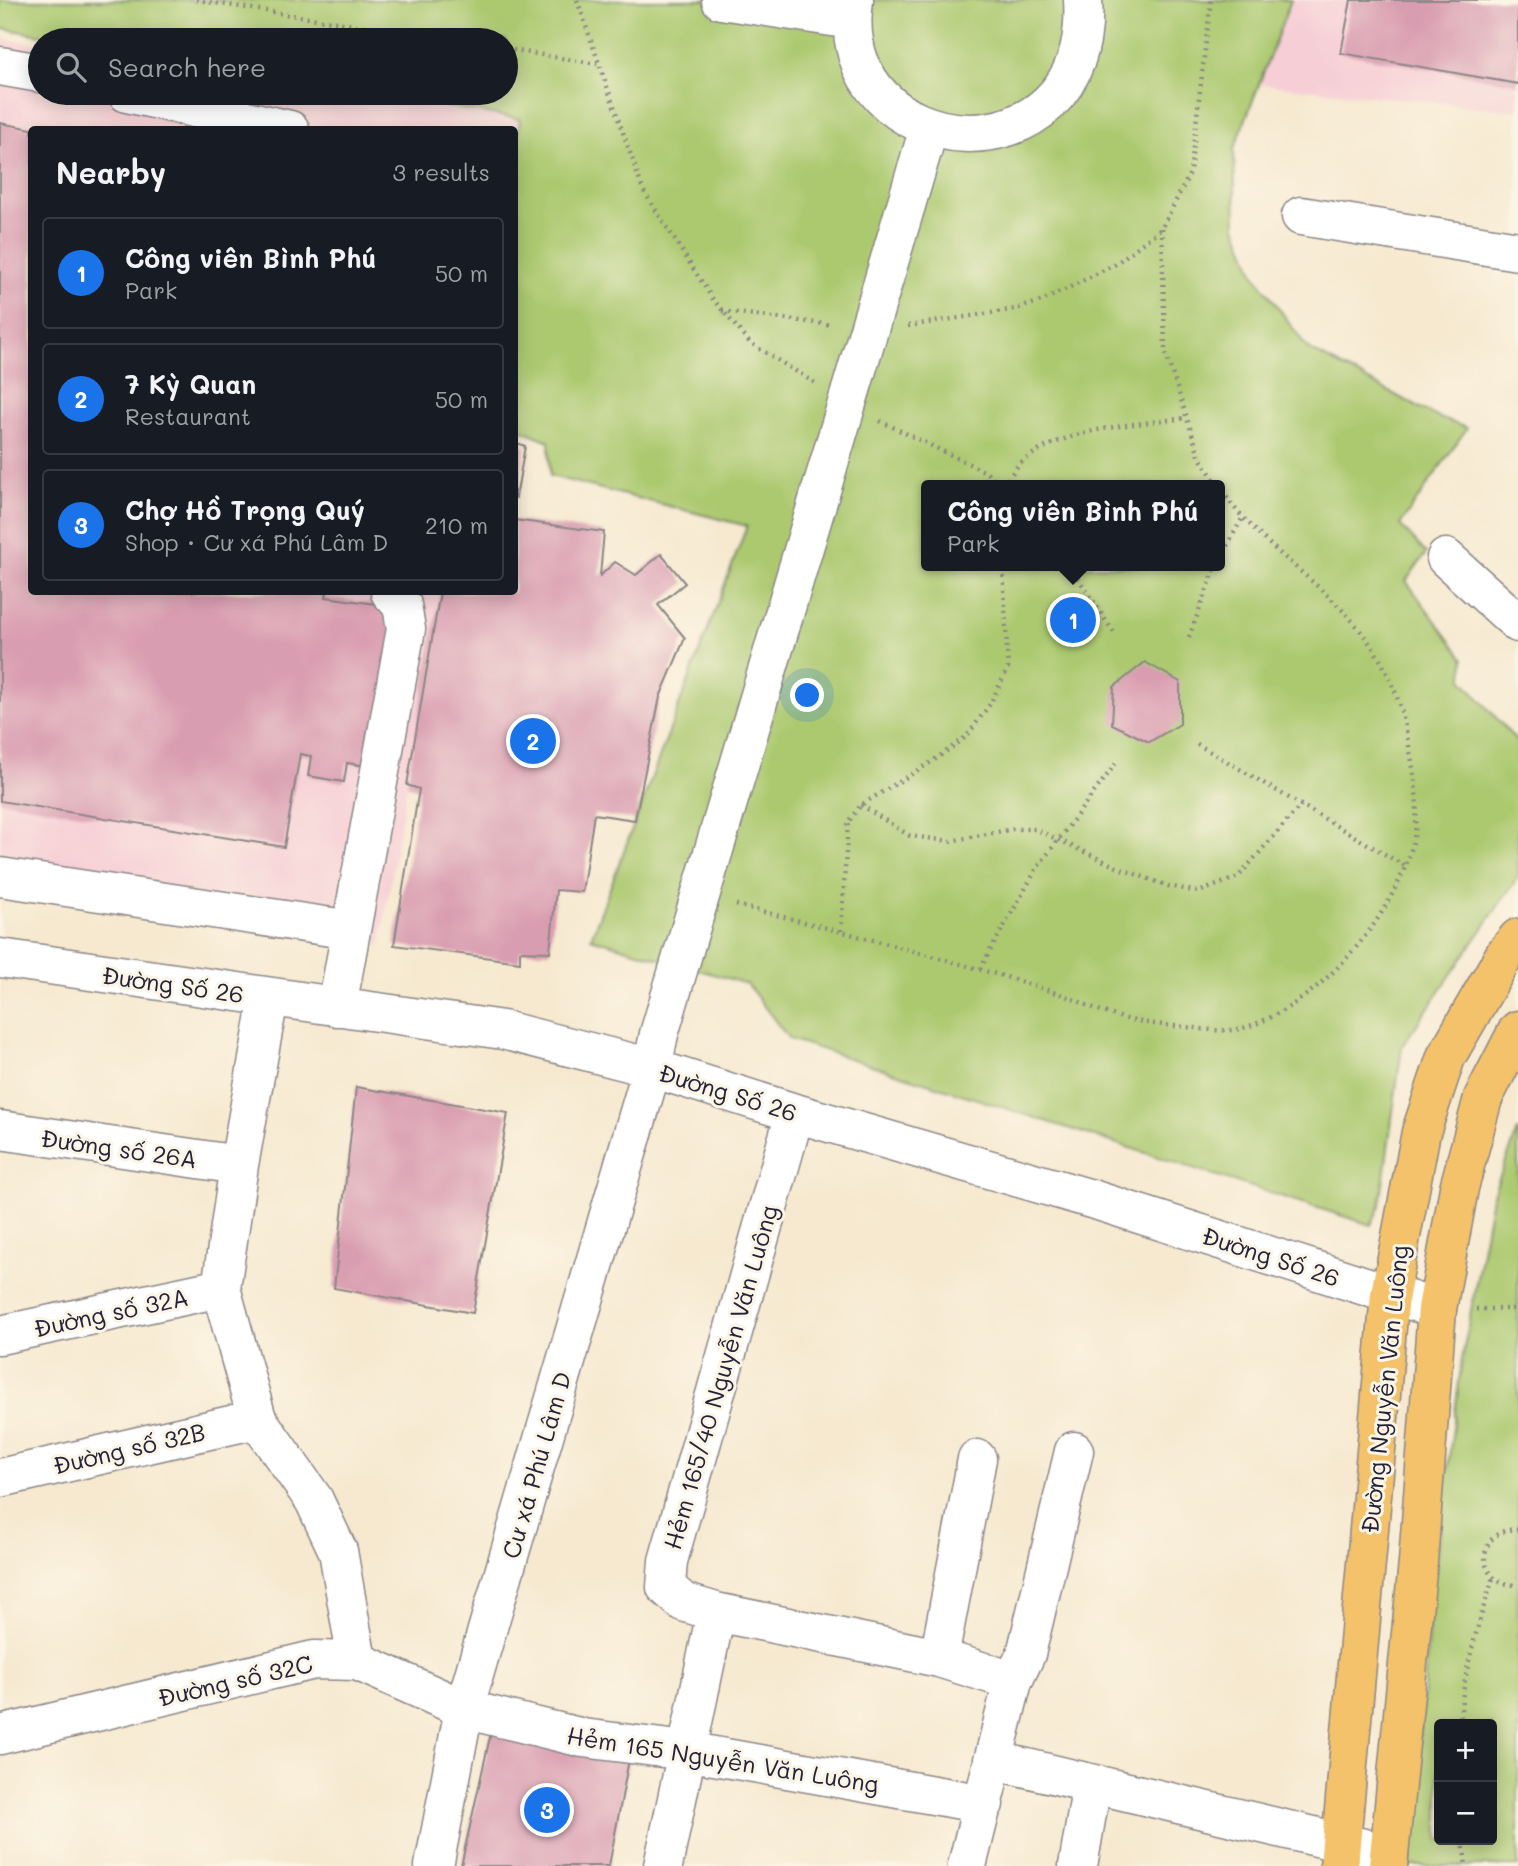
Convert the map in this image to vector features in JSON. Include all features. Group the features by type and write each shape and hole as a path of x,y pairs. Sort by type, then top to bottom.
{"main road":[{"name":"Đường Nguyễn Văn Luông","path":"1340,1854 1390,1294 1421,1132 1446,1057 1505,954 1518,938"},
{"name":"Đường Nguyễn Văn Luông","path":"1389,1860 1418,1562 1454,1309 1459,1188 1483,1098 1518,1030"}],"street":[{"path":"721,0 853,10 856,48 866,74 883,97 904,115 940,130 978,134 1005,129 1030,117 1052,100 1068,78 1079,53 1084,27 1083,0"},
{"path":"0,66 28,71"},
{"path":"180,105 272,126"},
{"path":"652,1068 680,1040 722,902 857,408 940,130"},
{"path":"1301,216 1518,251"},
{"name":"Cư xá Phú Lâm D","path":"434,1866 464,1709 652,1068 659,1034 857,408"},
{"path":"1446,558 1518,623"},
{"path":"337,1007 405,629 402,605 393,595"},
{"path":"0,877 351,930"},
{"name":"Đường Số 26","path":"0,958 503,1030 652,1068 795,1113 1095,1200 1390,1294 1454,1309"},
{"path":"269,998 239,1166 221,1288 257,1419 314,1500 338,1550 357,1661"},
{"name":"Hẻm 165/40 Nguyễn Văn Luông","path":"716,1612 683,1602 666,1587 668,1562 795,1113"},
{"name":"Đường số 26A","path":"0,1130 239,1166"},
{"name":"Đường số 32A","path":"0,1335 221,1288"},
{"name":"Đường số 32B","path":"0,1478 257,1419"},
{"path":"967,1866 1013,1681 1026,1654 1074,1451"},
{"path":"939,1658 977,1458"},
{"path":"663,1866 716,1612 939,1658 1013,1681"},
{"name":"Đường số 32C","path":"0,1735 314,1660 357,1661 464,1709"},
{"name":"Hẻm 165 Nguyễn Văn Luông","path":"464,1709 583,1738 686,1751 984,1804"},
{"path":"993,1760 1092,1784 1340,1854 1389,1860"},
{"path":"1078,1866 1092,1784"}],"path":[{"path":"196,0 374,28"},
{"path":"577,0 597,64 643,190 722,311 750,343 857,408 986,472 996,480"},
{"path":"722,311 881,329 1016,309 1044,300 1114,265 1162,228 1191,173 1211,0"},
{"path":"518,51 597,64"},
{"path":"1162,228 1165,351 1200,458 1214,480"},
{"path":"1006,480 1023,461 1061,441 1106,428 1185,418"},
{"path":"722,902 980,969 1063,995 1117,1017 1204,1029 1241,1029 1283,1010 1330,974 1363,941 1386,907 1414,843 1420,810 1402,705 1386,670 1363,632 1343,607 1243,517 1225,494"},
{"path":"1225,549 1243,517"},
{"path":"841,931 848,822 861,805 933,761 967,736 990,704 1009,668 1003,571"},
{"path":"1073,571 1116,636"},
{"path":"1189,637 1214,571"},
{"path":"1197,744 1405,866"},
{"path":"980,969 1037,868 1117,762"},
{"path":"861,805 910,836 950,841 1035,829 1119,868 1168,886 1199,892 1238,877 1301,805"},
{"path":"1454,1309 1518,1309"},
{"path":"1518,1529 1501,1532 1488,1544 1485,1562 1493,1578 1501,1583 1518,1585"},
{"path":"1460,1719 1481,1614 1493,1578"},
{"path":"1464,1845 1466,1866"}],"shaded area":[{"path":"1291,0 1518,0 1518,111 1259,84"},
{"path":"0,38 28,43 28,105 430,105 520,119 518,132 518,126 28,126 28,595 439,595 380,945 0,890"}],"green space":[{"path":"0,0 1291,0 1234,150 1236,226 1255,275 1308,349 1437,417 1467,428 1400,525 1426,553 1406,581 1464,659 1463,680 1518,743 1518,877 1402,1046 1380,1206 1371,1225 789,1039 747,984 591,938 747,526 550,476 549,441 518,428 520,119 440,105 518,105 518,28 28,28 28,33 0,28"},
{"path":"1518,1130 1518,1866 1410,1866 1431,1597 1462,1359 1492,1197"}],"building":[{"path":"1351,0 1518,0 1518,84 1341,53"},
{"path":"0,123 28,128 28,595 326,595 397,607 373,767 347,763 344,782 308,776 311,756 300,754 284,847 0,801"},
{"path":"518,443 525,446 518,486"},
{"path":"518,521 604,532 600,576 615,562 636,575 661,554 685,583 658,605 685,638 660,697 635,820 594,814 582,892 556,890 550,952 520,951 520,962 394,945 419,789 407,785 439,595 518,595"},
{"path":"1145,662 1180,682 1180,724 1149,742 1112,724 1114,687"},
{"path":"356,1087 508,1113 473,1313 334,1288"},
{"path":"492,1728 630,1754 609,1866 461,1866"}],"place":[{"name":"Công viên Bình Phú","path":"1073,620"},
{"name":"7 Kỳ Quan","path":"533,741"},
{"name":"Chợ Hồ Trọng Quý","path":"547,1810"}]}
